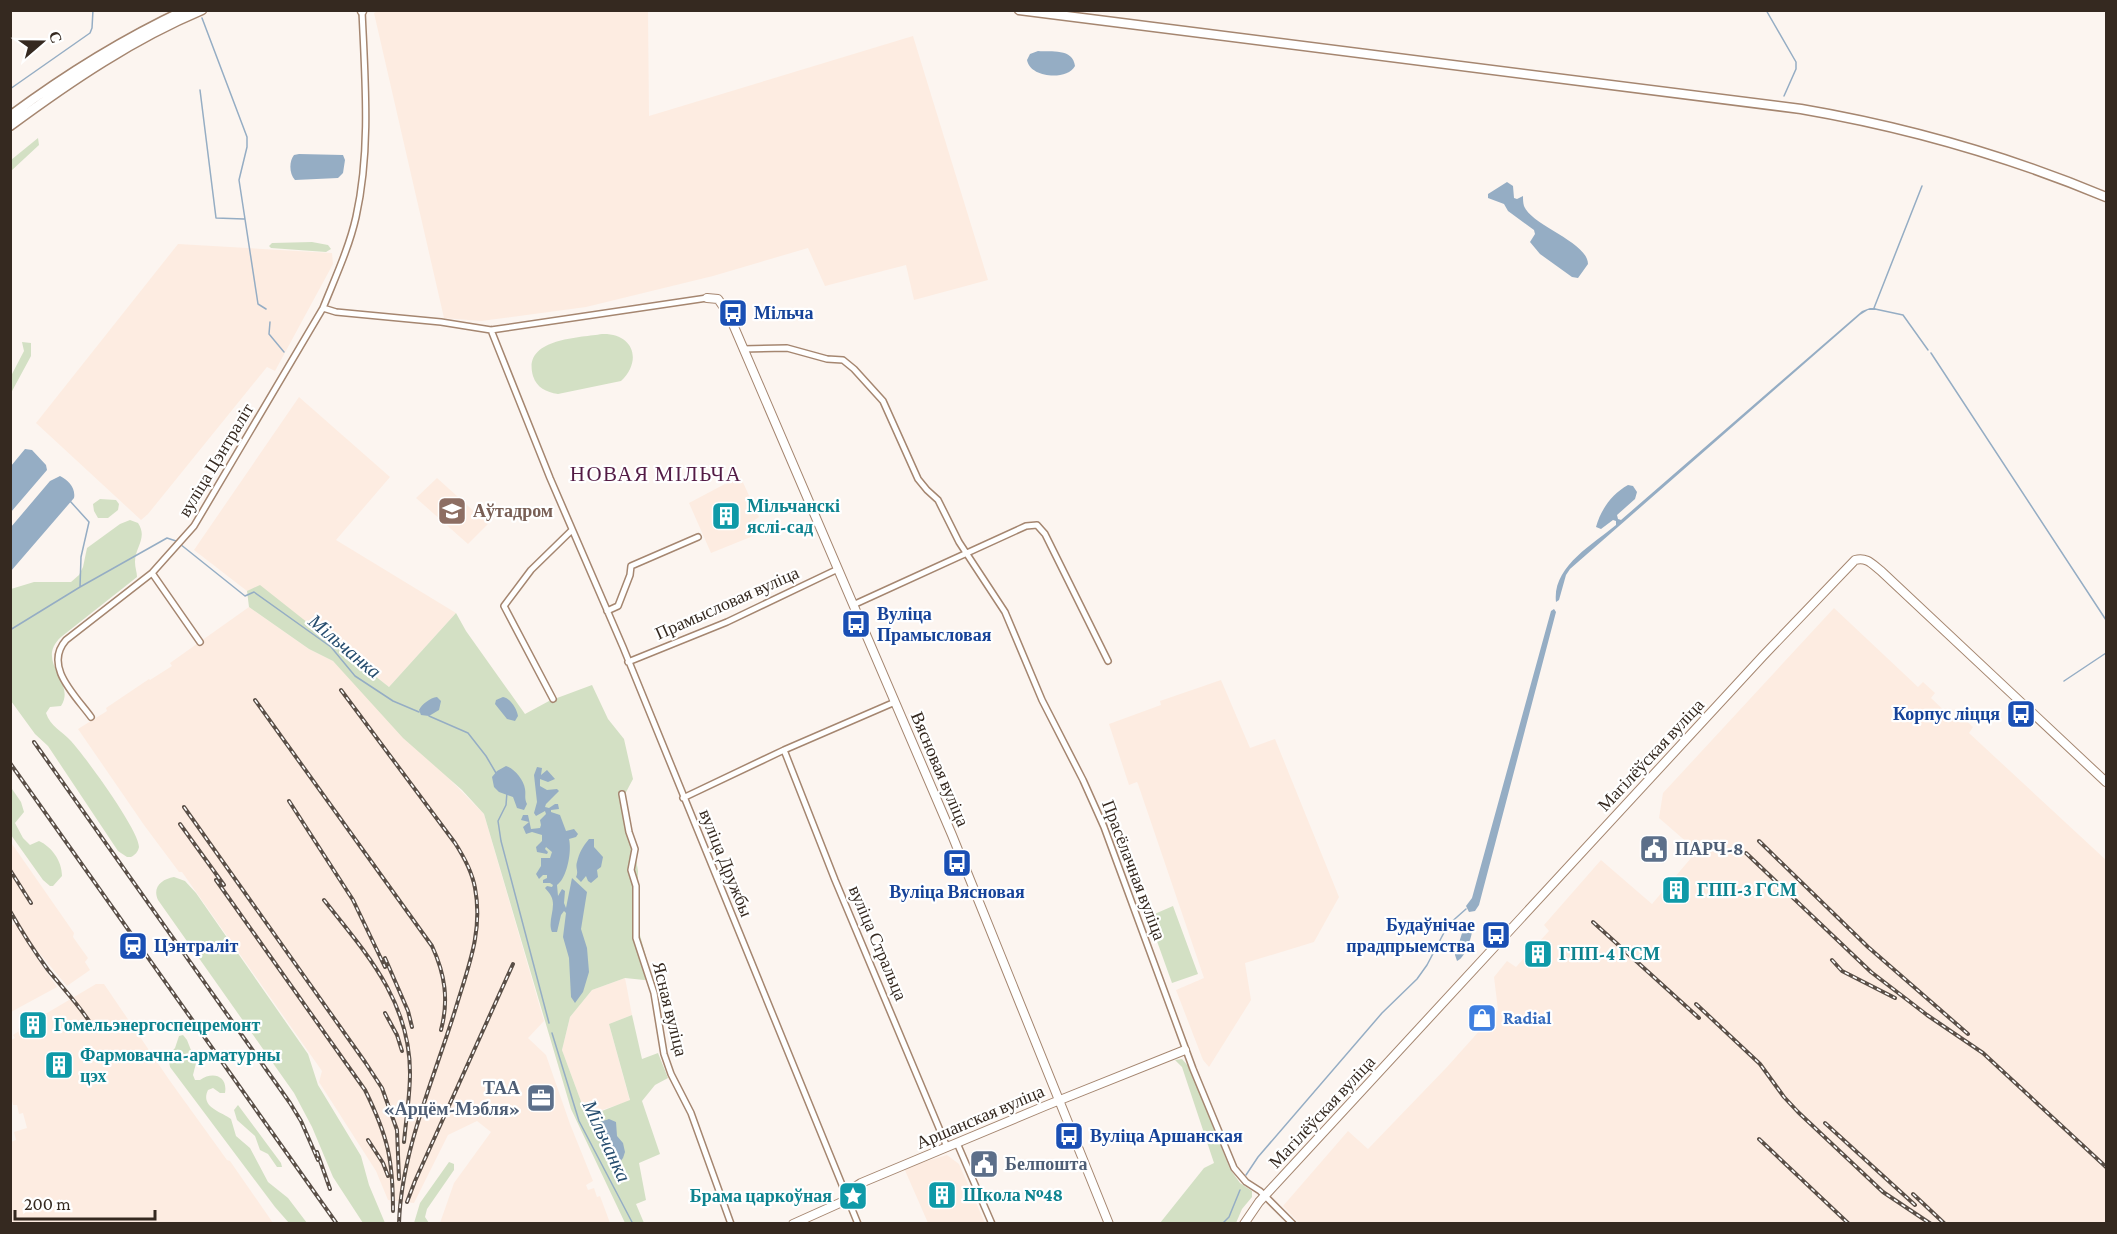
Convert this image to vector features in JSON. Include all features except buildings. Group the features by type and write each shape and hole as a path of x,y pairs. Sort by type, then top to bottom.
{"main road":[{"path":"10,116 88,63 126,40 185,10"},
{"path":"10,126 82,75 159,30 202,10"},
{"path":"1019,10 1801,109 1858,119 1938,139 2072,183 2106,197"}],"street":[{"name":"вуліца Цэнтраліт","path":"91,717 60,673 57,663 60,647 152,573 194,526 323,308 356,219 364,169 362,10"},
{"path":"323,308 336,312 441,322 491,330 707,298"},
{"name":"Вясновая вуліца","path":"707,298 718,299 729,315 952,835 1109,1224"},
{"name":"вуліца Дружбы","path":"491,330 858,1224"},
{"name":"Прасёлачная вуліца","path":"743,349 787,348 827,359 843,360 883,401 918,479 938,500 959,543 968,553 1005,612 1042,700 1097,812 1185,1050 1234,1168 1246,1182 1265,1196 1293,1224"},
{"path":"853,605 903,580 1026,526 1037,525 1045,534 1108,661"},
{"path":"553,699 504,606 531,570 572,530"},
{"path":"607,611 618,606 630,575 631,566 698,537"},
{"name":"Магілёўская вуліца","path":"1244,1224 1251,1211 1755,664 1855,560 1860,558 1868,560 1881,571 2106,782"},
{"name":"Прамысловая вуліца","path":"628,662 727,622 838,569"},
{"path":"152,573 200,642"},
{"path":"683,798 784,750 895,702"},
{"name":"вуліца Стральца","path":"784,750 835,880 947,1147"},
{"name":"Ясная вуліца","path":"622,794 629,832 635,849 631,870 636,886 636,938 654,993 664,1054 671,1074 691,1113 731,1224"},
{"name":"Аршанская вуліца","path":"793,1224 836,1206 861,1183 1185,1050"},
{"path":"957,1143 992,1224"}],"shaded area":[{"path":"380,10 648,11 649,116 913,36 988,280 914,300 906,265 825,286 808,248 713,276 586,307 481,321 444,318 374,13"},
{"path":"178,244 332,253 333,264 275,371 267,367 141,520 36,423"},
{"path":"299,397 390,477 336,540 456,613 389,687 260,586 247,591 194,550"},
{"path":"740,476 759,517 753,521 758,534 711,553 689,503"},
{"name":"Аўтадром","path":"437,478 488,524 468,544 416,498"},
{"path":"249,607 309,649 333,661 484,814 544,1021 528,1038 546,1055 593,1181 586,1185 588,1190 594,1188 597,1197 600,1196 610,1223 440,1223 454,1183 491,1132 477,1121 448,1135 414,1203 388,1200 376,1171 319,1082 322,1071 182,872 179,872 144,825 78,729 107,711 106,708 149,679 172,666 170,663"},
{"path":"1834,608 1918,687 1923,682 1935,693 1931,698 1955,721 1960,715 1973,727 1969,733 2106,860 2106,1223 1299,1223 1283,1206 1348,1131 1368,1149 1447,1067 1498,1010 1494,977 1507,961 1516,967 1549,931 1544,925 1601,860 1652,904 1697,851 1659,818 1663,793"},
{"path":"1221,680 1250,748 1275,739 1339,897 1314,942 1245,963 1251,1000 1209,1067 1203,1060 1176,990 1204,978 1138,784 1137,782 1129,785 1109,724 1161,705 1160,701"},
{"path":"10,841 74,933 73,937 88,958 85,962 90,970 67,986 35,948 32,951 57,987 11,1012 10,926 15,924 11,916"},
{"path":"625,978 632,1015 609,1024 630,1101 586,1115 562,1050 570,1017 592,990"},
{"path":"96,984 104,984 170,1081 273,1223 11,1223 11,1142 16,1140 14,1132 27,1128 23,1113 19,1114 17,1105 13,1105 11,1097 11,1040 15,1038 13,1035 19,1031 18,1029 40,1014 42,1016"},
{"path":"947,1155 959,1164 985,1223 928,1223 904,1168"}],"green space":[{"path":"38,138 39,145 11,171 11,160"},
{"path":"312,242 328,245 331,249 326,252 269,246 272,243"},
{"path":"602,334 621,338 631,349 632,365 621,381 558,394 546,391 537,384 533,376 532,363 536,354 544,347 567,339"},
{"path":"22,342 31,343 31,356 11,393 11,376 24,351"},
{"path":"100,499 116,500 119,504 118,510 108,518 98,518 93,504"},
{"path":"130,520 138,523 142,533 135,564 137,577 61,637 54,646 53,663 64,689 64,697 61,706 50,707 46,713 53,725 71,741 87,761 130,825 139,847 135,854 127,857 118,851 48,746 35,734 11,701 11,589 34,582 71,582 79,575 83,567 87,548 120,524"},
{"path":"260,585 389,687 456,613 466,631 525,714 549,701 592,685 608,719 624,739 633,779 625,794 638,871 638,928 652,978 644,980 625,978 592,990 570,1017 562,1050 586,1115 589,1116 630,1100 609,1024 632,1015 642,1059 658,1053 668,1078 655,1085 642,1101 660,1154 639,1163 646,1200 636,1204 644,1223 625,1223 571,1109 484,814 462,790 403,738 333,661 309,649 249,607 247,591"},
{"path":"10,786 21,802 24,812 15,823 23,838 30,845 39,841 44,844 58,860 62,876 53,886 43,880 11,835"},
{"path":"174,877 185,881 196,893 308,1054 318,1085 361,1156 369,1185 385,1223 363,1223 333,1177 312,1127 294,1093 158,900 156,891 159,884"},
{"path":"1173,906 1198,974 1172,983 1149,919 1150,916"},
{"path":"183,1035 196,1063 193,1075 195,1080 214,1076 222,1079 224,1083 225,1093 220,1093 213,1088 208,1090 206,1096 209,1105 231,1119 236,1136 250,1148 268,1182 288,1198 307,1223 289,1223 170,1067 168,1056 175,1048 179,1036"},
{"path":"1182,1059 1189,1067 1230,1169 1240,1183 1252,1191 1252,1197 1242,1209 1236,1223 1160,1223 1204,1168 1214,1163 1182,1067 1175,1060"},
{"path":"238,1105 282,1167 277,1167 268,1154 260,1150 255,1136 237,1120 234,1110"},
{"path":"449,1162 454,1164 454,1170 427,1209 425,1217 429,1223 414,1223 420,1203"}],"water":[{"path":"1038,51 1055,51 1066,54 1073,60 1075,66 1065,74 1041,74 1030,66 1027,60 1030,54"},
{"path":"294,155 343,155 345,160 343,173 338,178 295,180 291,164"},
{"path":"1507,182 1513,186 1514,198 1523,196 1524,206 1529,213 1570,241 1586,256 1588,264 1578,278 1572,277 1540,254 1530,242 1535,234 1534,230 1508,211 1504,204 1488,198 1488,194"},
{"path":"1870,308 1876,310 1868,310 1860,315 1570,569 1559,600 1556,602 1556,589 1567,568 1585,549 1616,525 1616,521 1613,520 1601,529 1596,527 1604,508 1612,497 1628,485 1633,486 1637,492 1635,499 1617,515 1621,520 1862,311"},
{"path":"25,449 32,450 46,465 47,470 11,512 11,466"},
{"path":"60,476 71,485 74,498 11,571 11,527 50,481"},
{"path":"1554,609 1556,612 1479,905 1475,911 1469,912 1466,906 1472,898 1551,611"},
{"path":"437,697 441,701 439,710 429,716 421,715 419,710 422,706"},
{"path":"503,697 511,702 516,710 518,716 515,721 507,719 495,704 496,700"},
{"path":"506,766 521,778 527,804 524,810 517,808 513,797 499,792 494,787 492,777"},
{"path":"537,767 542,768 541,775 547,770 555,779 548,782 540,779 540,786 547,790 557,789 559,791 545,807 549,808 558,804 559,809 551,810 551,812 560,815 566,831 574,829 578,834 569,839 568,864 564,877 557,885 558,896 562,889 565,891 566,908 572,878 587,892 581,929 587,948 589,972 583,992 575,1003 571,997 569,958 563,937 566,913 564,911 561,915 557,932 552,932 553,900 545,888 553,885 543,883 547,875 539,879 536,874 541,866 541,858 550,858 552,852 546,847 547,854 537,852 536,847 542,841 542,835 532,832 526,834 523,827 529,822 521,820 523,815 528,815 531,829 540,828 540,820 546,814 545,811 536,816 534,813 537,802 534,775"},
{"path":"589,839 594,839 594,847 603,857 601,867 597,870 598,877 591,883 586,876 581,882 576,877 579,856"},
{"path":"1468,922 1473,923 1471,938 1464,955 1457,961 1455,955 1464,927"},
{"path":"609,1119 616,1122 617,1136 623,1143 625,1152 616,1167 612,1164 594,1128 597,1123"}],"waterway":[{"path":"10,89 90,33 93,10"},
{"path":"1766,10 1796,62 1796,69 1784,96"},
{"path":"202,18 247,137 247,147 239,180 258,304 266,309"},
{"path":"200,90 216,218 244,219"},
{"path":"1874,308 1922,186"},
{"path":"1875,309 1903,315 1928,350"},
{"path":"270,322 269,334 284,352"},
{"path":"1931,353 2106,620"},
{"path":"70,501 89,522 81,557 80,587"},
{"name":"Мільчанка","path":"10,630 167,538 176,541"},
{"name":"Мільчанка","path":"180,544 245,596 254,592 331,647 355,676 393,701 419,712"},
{"path":"2064,681 2106,653"},
{"name":"Мільчанка","path":"429,716 468,733 496,773"},
{"name":"Мільчанка","path":"507,792 506,805 498,821 501,841 549,1023"},
{"path":"1246,1175 1258,1157 1382,1013 1417,979 1448,925 1466,909"},
{"name":"Мільчанка","path":"552,1033 579,1121 633,1224"},
{"path":"1222,1224 1229,1217 1240,1190"}],"railway":[{"path":"341,690 455,843 472,876 477,903 474,947 413,1140 401,1196 399,1224"},
{"path":"255,700 432,946 443,977 445,1008 441,1030"},
{"path":"34,742 290,1103 301,1121 318,1160"},
{"path":"10,763 337,1224"},
{"path":"289,801 353,900 385,967"},
{"path":"184,807 382,1088 397,1130 399,1179"},
{"path":"180,824 224,885"},
{"path":"1759,841 1868,947 1968,1034"},
{"path":"1746,853 1871,972 1927,1015 1983,1053 2106,1167"},
{"path":"10,870 31,903"},
{"path":"216,880 365,1090 388,1149 393,1211"},
{"path":"324,900 383,979 402,1023 408,1047 410,1073 404,1142"},
{"path":"10,911 48,970 89,1021"},
{"path":"1593,922 1699,1018"},
{"path":"385,958 408,1011 412,1027"},
{"path":"1832,960 1842,971 1895,998"},
{"path":"407,1202 513,964"},
{"path":"1696,1004 1760,1064 1798,1112 1883,1192 1931,1224"},
{"path":"385,1013 397,1035 402,1051"},
{"path":"1825,1123 1915,1205"},
{"path":"1759,1139 1849,1224"},
{"path":"368,1140 383,1163 388,1176"},
{"path":"317,1152 330,1189"},
{"path":"1913,1194 1945,1224"}],"place":[{"name":"Мільча","path":"733,313"},
{"name":"Аўтадром","path":"452,511"},
{"name":"Мільчанскі яслі-сад","path":"726,516"},
{"name":"Вуліца Прамысловая","path":"856,624"},
{"name":"Корпус ліцця","path":"2021,714"},
{"name":"ПАРЧ-8","path":"1654,849"},
{"name":"Вуліца Вясновая","path":"957,863"},
{"name":"ГПП-3 ГСМ","path":"1676,890"},
{"name":"Будаўнічае прадпрыемства","path":"1496,935"},
{"name":"Цэнтраліт","path":"133,946"},
{"name":"ГПП-4 ГСМ","path":"1538,954"},
{"name":"Radial","path":"1482,1018"},
{"name":"Гомельэнергоспецремонт","path":"33,1025"},
{"name":"Фармовачна-арматурны цэх","path":"59,1065"},
{"name":"ТАА «Арцём-Мэбля»","path":"541,1098"},
{"name":"Вуліца Аршанская","path":"1069,1136"},
{"name":"Белпошта","path":"984,1164"},
{"name":"Школа №48","path":"942,1195"},
{"name":"Брама царкоўная","path":"853,1196"}],"district":[{"name":"НОВАЯ МІЛЬЧА","path":"656,474"}]}
